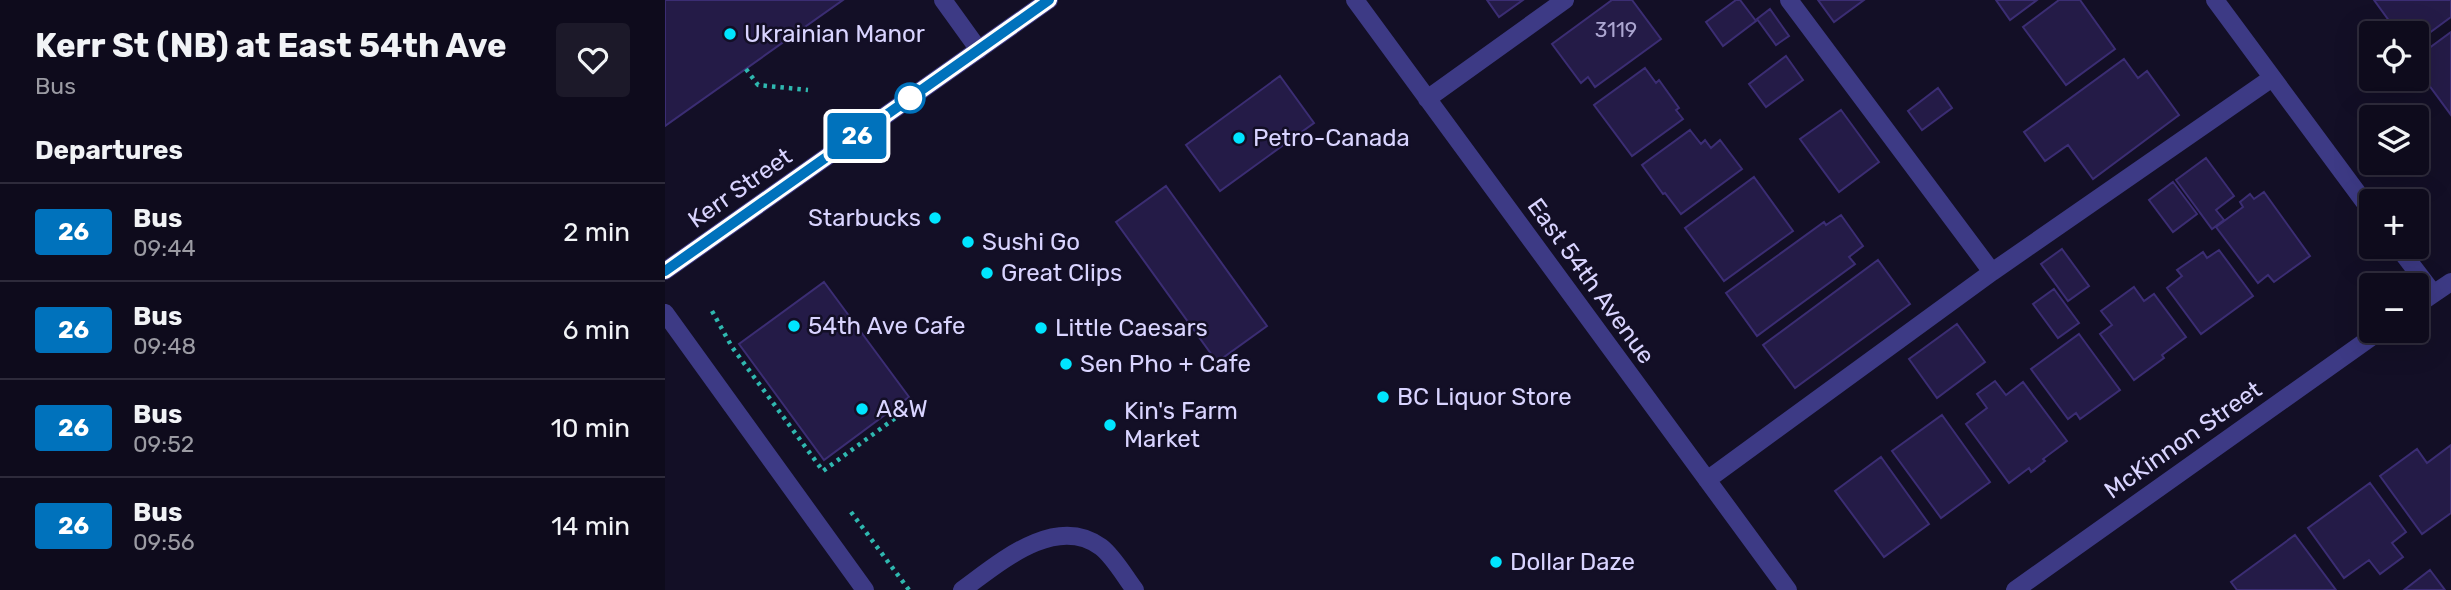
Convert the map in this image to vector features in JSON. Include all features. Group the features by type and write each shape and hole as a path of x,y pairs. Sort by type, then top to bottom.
{"street":[{"path":"943,0 979,50"},
{"name":"Kerr Street","path":"665,271 1049,0"},
{"name":"East 54th Avenue","path":"1355,0 1788,590"},
{"path":"1427,99 1565,0"},
{"path":"1789,0 1992,272"},
{"path":"2215,0 2359,195"},
{"path":"1707,480 1992,272 2272,78"},
{"path":"2406,259 2433,293"},
{"path":"2429,296 2451,282"},
{"path":"665,313 865,590"},
{"name":"McKinnon Street","path":"2015,590 2363,343"},
{"path":"962,590 1016,551 1044,538 1067,537 1088,540 1103,548 1135,590"}],"path":[{"path":"746,69 758,85 809,90"},
{"path":"712,311 732,347 823,471 825,478"},
{"path":"823,471 913,405"},
{"path":"850,511 909,590"}],"building":[{"name":"Ukrainian Manor","path":"665,0 843,0 665,126"},
{"path":"1487,0 1523,0 1499,17"},
{"path":"1612,0 1632,0 1661,39 1595,87 1588,77 1581,83 1552,44"},
{"path":"1736,0 1740,0 1756,21 1723,46 1706,22"},
{"path":"1818,0 1864,0 1834,22"},
{"path":"1996,0 2037,0 2010,20"},
{"path":"2059,0 2080,0 2115,49 2066,85 2023,27"},
{"path":"2374,0 2451,0 2451,17 2429,33 2429,21 2389,21"},
{"path":"1770,9 1789,36 1776,45 1757,19"},
{"path":"2451,32 2451,115 2429,85 2429,48"},
{"path":"1786,56 1803,80 1766,107 1749,84"},
{"path":"2124,59 2138,78 2147,71 2179,115 2093,179 2068,145 2045,161 2024,132"},
{"path":"1645,68 1656,83 1659,80 1679,108 1676,110 1683,119 1632,156 1594,105"},
{"path":"1280,76 1314,123 1220,191 1186,145"},
{"path":"1938,88 1952,108 1922,130 1908,111"},
{"path":"1841,110 1879,162 1839,192 1800,139"},
{"path":"1690,130 1701,144 1705,140 1711,148 1720,140 1742,169 1681,214 1642,165"},
{"path":"2206,158 2234,196 2216,210 2224,220 2212,229 2176,180"},
{"path":"1754,177 1793,231 1724,281 1685,228"},
{"path":"2173,182 2197,214 2173,232 2149,200"},
{"path":"1166,186 1267,326 1217,362 1116,222"},
{"path":"2264,192 2310,256 2274,282 2268,275 2258,283 2216,227 2243,207 2240,202 2250,194 2254,199"},
{"path":"1841,215 1863,246 1849,257 1855,264 1757,336 1726,293 1824,222 1826,225"},
{"path":"2062,249 2089,286 2068,301 2041,264"},
{"path":"2219,250 2253,296 2201,334 2167,288 2182,276 2177,270 2203,252 2207,258"},
{"path":"1878,260 1910,304 1795,388 1763,345"},
{"path":"824,282 909,397 824,460 739,344"},
{"path":"2134,287 2144,301 2154,294 2186,337 2162,355 2164,358 2134,380 2100,334 2112,325 2101,311"},
{"path":"2054,289 2079,323 2058,338 2033,304"},
{"path":"1957,324 1985,362 1937,398 1909,359"},
{"path":"2079,334 2120,390 2080,419 2076,413 2068,419 2031,369"},
{"path":"1995,381 2006,395 2023,382 2067,441 2031,472 2029,468 2009,483 1966,424 1987,408 1977,394"},
{"path":"1942,415 1990,482 1941,518 1892,451"},
{"path":"2451,445 2451,513 2422,534 2380,476 2417,449 2427,463"},
{"path":"1881,457 1929,524 1884,557 1835,491"},
{"path":"2370,483 2406,532 2392,543 2403,557 2380,574 2369,560 2344,578 2308,528"},
{"path":"2295,535 2336,590 2237,590 2231,582"},
{"path":"2430,570 2445,590 2404,590"}],"bus line":[{"name":"26","path":"665,271 1049,0"}],"place":[{"name":"Ukrainian Manor","path":"730,34"},
{"name":"Petro-Canada","path":"1239,138"},
{"name":"Starbucks","path":"935,218"},
{"name":"Sushi Go","path":"968,242"},
{"name":"Great Clips","path":"987,273"},
{"name":"54th Ave Cafe","path":"794,326"},
{"name":"Little Caesars","path":"1041,328"},
{"name":"Sen Pho + Cafe","path":"1066,364"},
{"name":"BC Liquor Store","path":"1383,397"},
{"name":"A&W","path":"862,409"},
{"name":"Kin's Farm Market","path":"1110,425"},
{"name":"Dollar Daze","path":"1496,562"}]}
